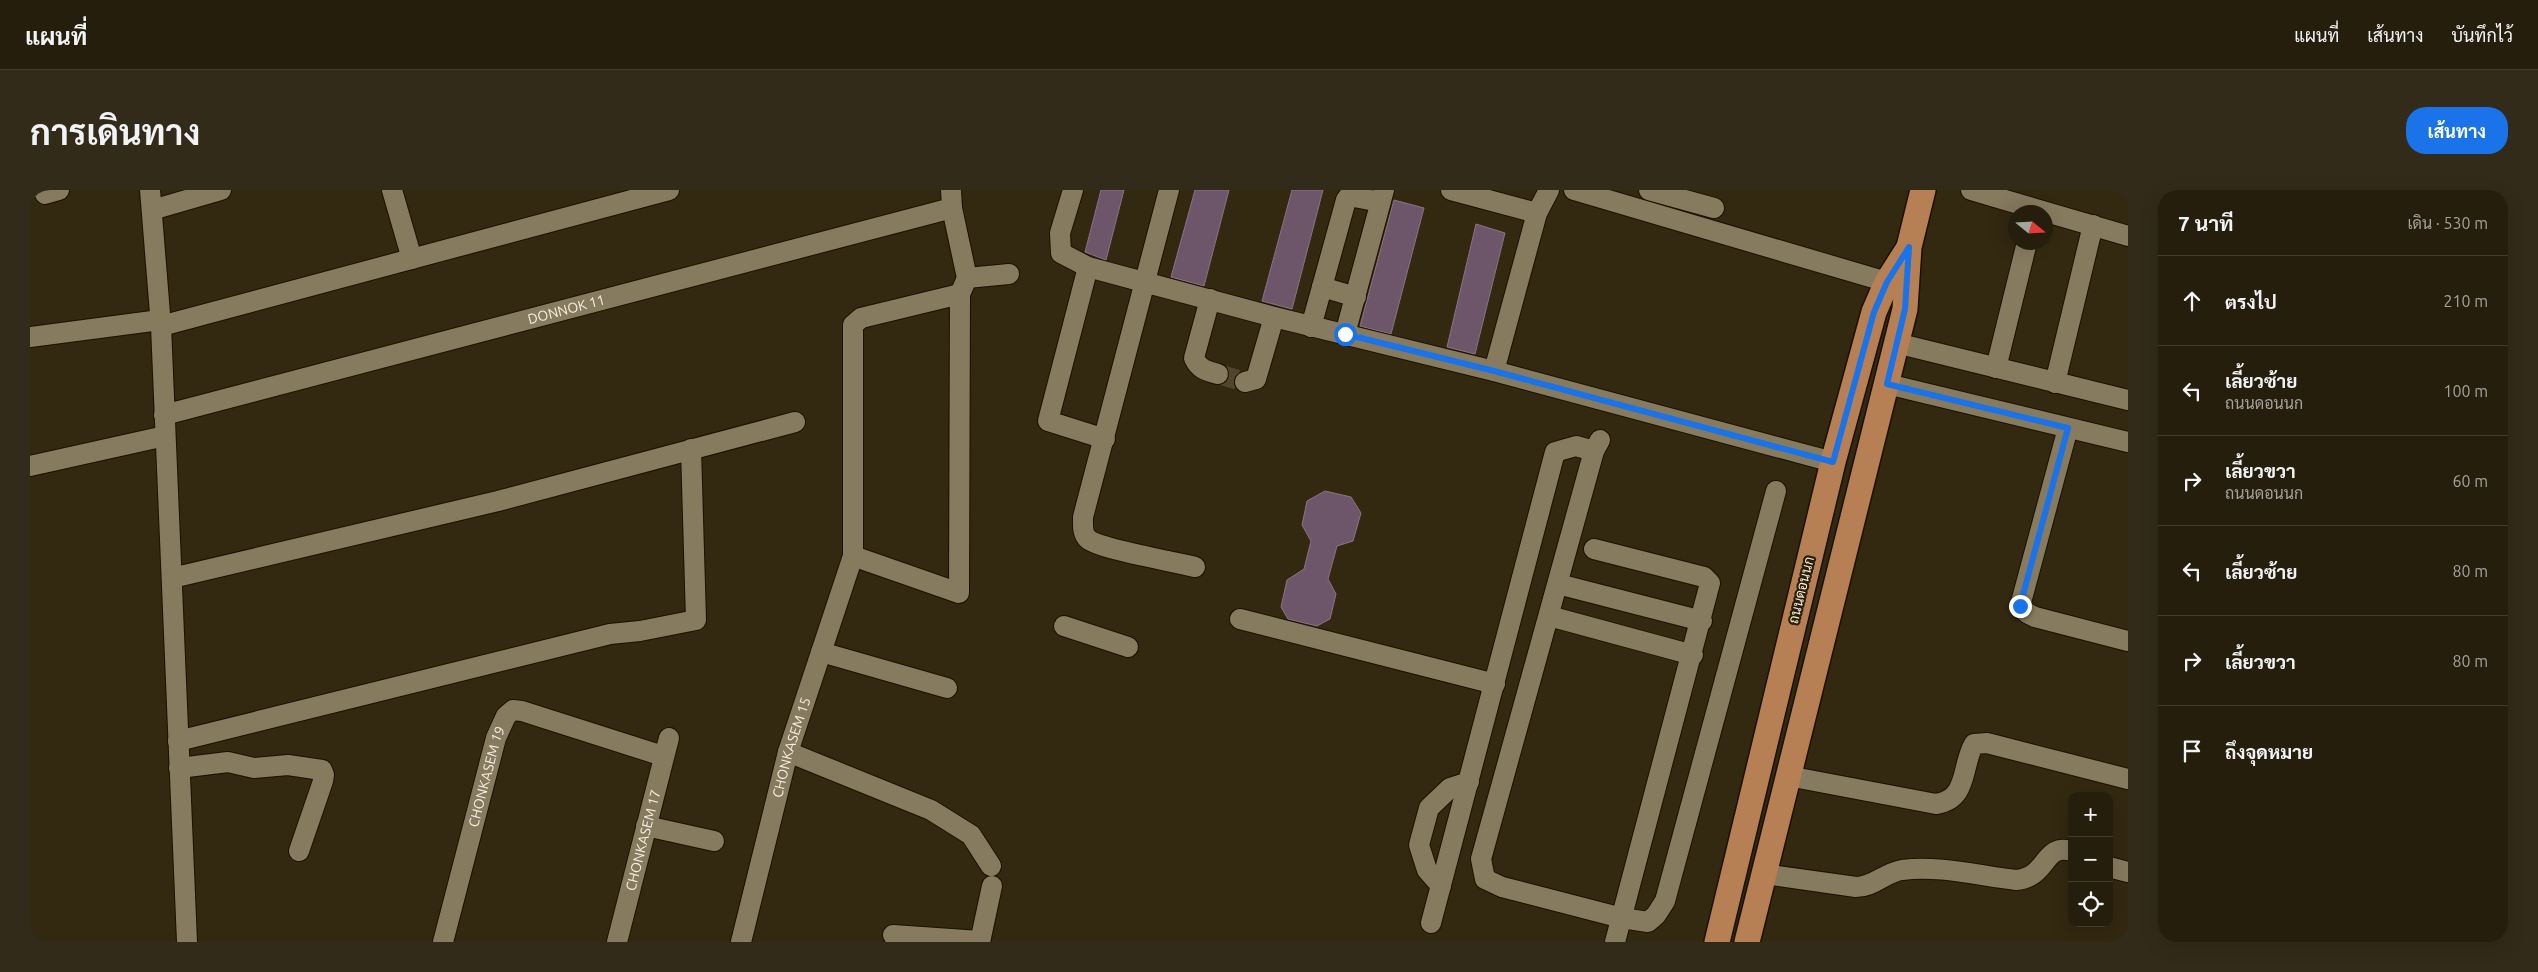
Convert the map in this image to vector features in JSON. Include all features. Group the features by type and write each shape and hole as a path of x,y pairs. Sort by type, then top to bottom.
{"main road":[{"name":"ถนนดอนนก","path":"1747,942 1905,309 1909,247 1923,190"},
{"name":"ถนนดอนนก","path":"1717,942 1833,462 1874,312 1887,282 1909,247"}],"street":[{"path":"187,942 160,323 151,200 221,190"},
{"path":"392,190 412,259"},
{"path":"30,337 160,323 412,259 669,190"},
{"path":"1073,190 1060,233 1061,253 1088,267 1146,281 1311,327 1494,371 1833,462"},
{"path":"1169,190 1083,517 1084,533 1088,540 1107,547 1195,566"},
{"path":"1451,190 1537,213"},
{"path":"1494,371 1537,213 1549,190"},
{"path":"1574,190 1887,282"},
{"path":"1649,190 1714,208"},
{"path":"1971,190 2019,205"},
{"path":"1311,327 1346,200 1349,196 1382,196 1345,334"},
{"path":"853,556 959,593 963,286 952,199"},
{"name":"DONNOK 11","path":"164,415 952,199"},
{"path":"2053,215 2128,236"},
{"path":"2055,383 2093,225"},
{"path":"1996,368 2025,250"},
{"path":"1088,267 1048,421 1105,439"},
{"name":"CHONKASEM 15","path":"741,942 788,752 853,556 853,325 861,318 963,286 1009,274"},
{"path":"1322,287 1356,297"},
{"path":"1210,299 1194,358 1197,366 1204,371 1218,374"},
{"path":"1245,382 1256,379 1274,317"},
{"path":"1896,343 2128,400"},
{"path":"1887,384 2128,442"},
{"path":"172,578 498,501 795,422"},
{"path":"2068,428 2020,606 2027,613 2035,617 2128,641"},
{"path":"30,466 165,436"},
{"path":"1431,923 1555,452 1576,446 1597,446 1481,859 1485,879 1502,887 1622,918 1648,922 1656,915 1665,901 1776,491"},
{"path":"178,741 586,640 696,620 691,449"},
{"path":"1594,549 1704,576 1710,583 1702,621 1615,942"},
{"path":"1558,584 1702,621"},
{"path":"1549,616 1693,655"},
{"path":"1240,619 1495,684"},
{"path":"1064,626 1128,647"},
{"path":"821,652 946,688"},
{"name":"CHONKASEM 19","path":"444,942 496,738 506,716 513,710 522,711 666,747"},
{"path":"1788,776 1936,804 1948,802 1956,796 1974,744 1987,743 2128,779"},
{"name":"CHONKASEM 17","path":"617,942 666,747"},
{"path":"788,752 931,810 970,835 991,866"},
{"path":"179,768 228,762 254,768 288,765 322,770 324,775 323,781 299,851"},
{"path":"1441,886 1427,870 1419,845 1429,808 1450,788 1469,782"},
{"path":"646,826 714,841"},
{"path":"1764,874 1856,887 1867,887 1892,872 1920,869 1949,870 2016,880 2034,875 2056,850 2068,852"},
{"path":"2113,868 2128,872"},
{"path":"893,935 980,941 992,886"}],"building":[{"path":"1101,190 1124,190 1106,260 1085,252"},
{"path":"1195,190 1229,190 1204,286 1171,277"},
{"path":"1292,190 1323,190 1292,309 1262,301"},
{"path":"1394,200 1424,208 1391,334 1360,326"},
{"path":"1476,224 1505,233 1475,354 1447,347"},
{"path":"1325,491 1351,497 1361,513 1353,541 1337,546 1328,579 1336,594 1330,619 1317,626 1288,619 1281,607 1287,580 1304,569 1311,541 1302,525 1307,501"}],"tunnel":[{"path":"1218,374 1245,382"}],"route":[{"path":"1345,334 1494,371 1833,462 1874,312 1887,282 1909,247 1905,309 1887,384 2068,428 2020,606"}]}
